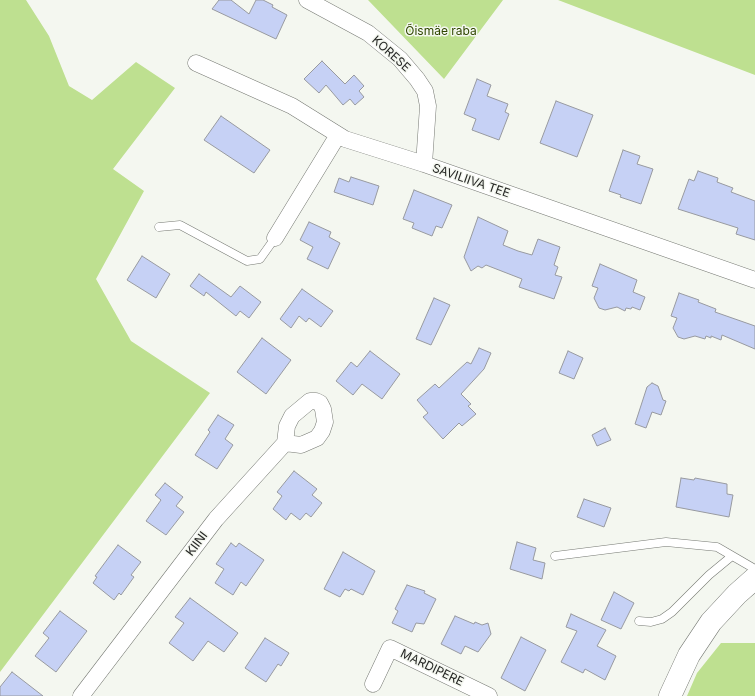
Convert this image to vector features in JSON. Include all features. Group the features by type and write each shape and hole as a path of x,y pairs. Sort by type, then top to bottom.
{"street":[{"name":"KORESE","path":"307,0 368,34 400,59 417,79 425,91 428,106 424,164"},
{"name":"SAVILIIVA TEE","path":"196,63 292,106 345,139 424,164 755,280"},
{"path":"275,238 338,135"},
{"path":"316,401 322,406 325,416 322,431 317,438 301,445 285,443 287,426 292,416 306,404 316,401"},
{"name":"KIINI","path":"81,696 216,520 285,443"},
{"path":"670,696 689,655 711,622 737,594 755,578"},
{"name":"MARDIPERE","path":"373,684 390,648 489,696"}],"lane":[{"path":"159,227 180,225 247,261 260,258 275,238"},
{"path":"555,556 666,542 717,547 755,569"},
{"path":"640,622 651,622 662,619 672,612 709,575 732,556"}],"green space":[{"path":"0,0 26,0 49,36 69,86 92,100 136,62 175,88 113,169 144,191 96,279 131,341 210,393 0,672"},
{"name":"Õismäe raba","path":"368,0 503,0 444,79"},
{"path":"558,0 755,0 755,75 721,62"},
{"path":"721,643 755,643 755,696 687,696 697,673"}],"building":[{"path":"219,0 231,0 249,14 256,0 263,0 287,15 276,39 212,9"},
{"path":"322,61 345,84 354,75 364,86 359,91 364,97 355,105 350,99 343,105 326,85 319,93 304,79"},
{"path":"477,79 491,85 487,96 508,104 505,112 509,114 499,140 472,130 476,119 464,114"},
{"path":"556,101 593,115 577,157 540,143"},
{"path":"221,116 270,150 254,173 204,140"},
{"path":"623,150 640,156 637,164 653,169 641,204 620,197 621,195 609,191"},
{"path":"698,171 718,178 717,182 733,188 731,192 755,201 755,240 736,234 738,228 678,209 689,179 694,181"},
{"path":"351,177 379,186 373,205 334,192 339,178 349,182"},
{"path":"414,190 452,205 442,228 436,226 432,236 412,228 414,223 403,219"},
{"path":"478,217 508,231 503,245 518,251 532,255 538,239 560,247 554,265 558,267 555,275 562,277 554,299 519,287 522,279 486,265 482,268 478,266 471,271 464,257"},
{"path":"309,222 331,232 329,237 340,243 328,269 307,259 313,247 300,240"},
{"path":"142,256 170,274 156,298 127,280"},
{"path":"600,264 637,280 633,292 645,297 640,310 632,307 631,309 626,308 625,311 617,307 605,310 599,308 594,298 598,288 592,286"},
{"path":"199,274 231,297 240,286 261,302 249,318 240,311 236,316 206,292 204,296 190,286"},
{"path":"302,289 333,311 321,327 309,318 306,322 299,316 291,328 280,319"},
{"path":"679,293 699,300 698,302 716,309 715,312 755,326 755,349 722,335 721,340 711,336 711,338 706,336 705,339 695,336 684,339 678,337 673,328 677,318 671,316"},
{"path":"434,298 450,305 431,345 416,339"},
{"path":"262,338 291,360 266,394 237,372"},
{"path":"479,348 491,353 484,369 461,394 471,404 468,406 476,414 462,426 459,423 443,439 423,417 428,413 417,400 435,384 439,388 467,362 471,364"},
{"path":"370,351 400,374 382,399 362,384 353,395 336,381 351,362 357,367"},
{"path":"568,351 583,358 574,379 559,373"},
{"path":"652,383 658,386 663,400 666,401 661,415 652,412 646,428 635,424 647,387"},
{"path":"218,415 234,425 225,439 233,445 217,469 195,455 210,432 208,430"},
{"path":"605,428 611,440 597,446 592,435"},
{"path":"294,471 317,489 312,495 322,503 311,517 306,513 300,520 291,513 286,520 273,509 282,496 277,492"},
{"path":"681,478 694,480 695,478 727,484 727,494 733,495 729,517 676,507"},
{"path":"165,483 183,497 176,506 184,512 166,535 146,521 161,500 155,495"},
{"path":"584,499 611,508 604,527 577,517"},
{"path":"517,542 536,548 533,560 545,563 542,579 510,569"},
{"path":"231,543 236,547 239,543 264,560 246,586 241,582 233,595 215,583 224,569 216,564"},
{"path":"118,545 141,562 131,575 134,577 121,595 119,593 114,600 93,583 97,577 95,576"},
{"path":"343,552 375,571 363,595 351,589 349,591 345,589 340,597 324,589"},
{"path":"407,585 425,591 424,593 436,599 424,624 416,623 412,632 392,623 398,611 395,609"},
{"path":"614,592 634,603 621,629 601,620"},
{"path":"190,598 238,633 224,652 208,641 193,661 169,643 184,623 175,617"},
{"path":"60,611 87,631 56,672 35,656 49,638 43,633"},
{"path":"571,614 606,630 597,646 616,656 605,680 585,669 583,673 561,662 577,631 566,627"},
{"path":"455,616 474,624 475,622 482,625 488,623 491,634 478,652 465,646 461,654 441,644"},
{"path":"521,637 546,650 525,691 501,678"},
{"path":"265,638 289,653 281,666 278,664 266,682 245,668"},
{"path":"12,672 43,696 0,696 0,687"}]}
